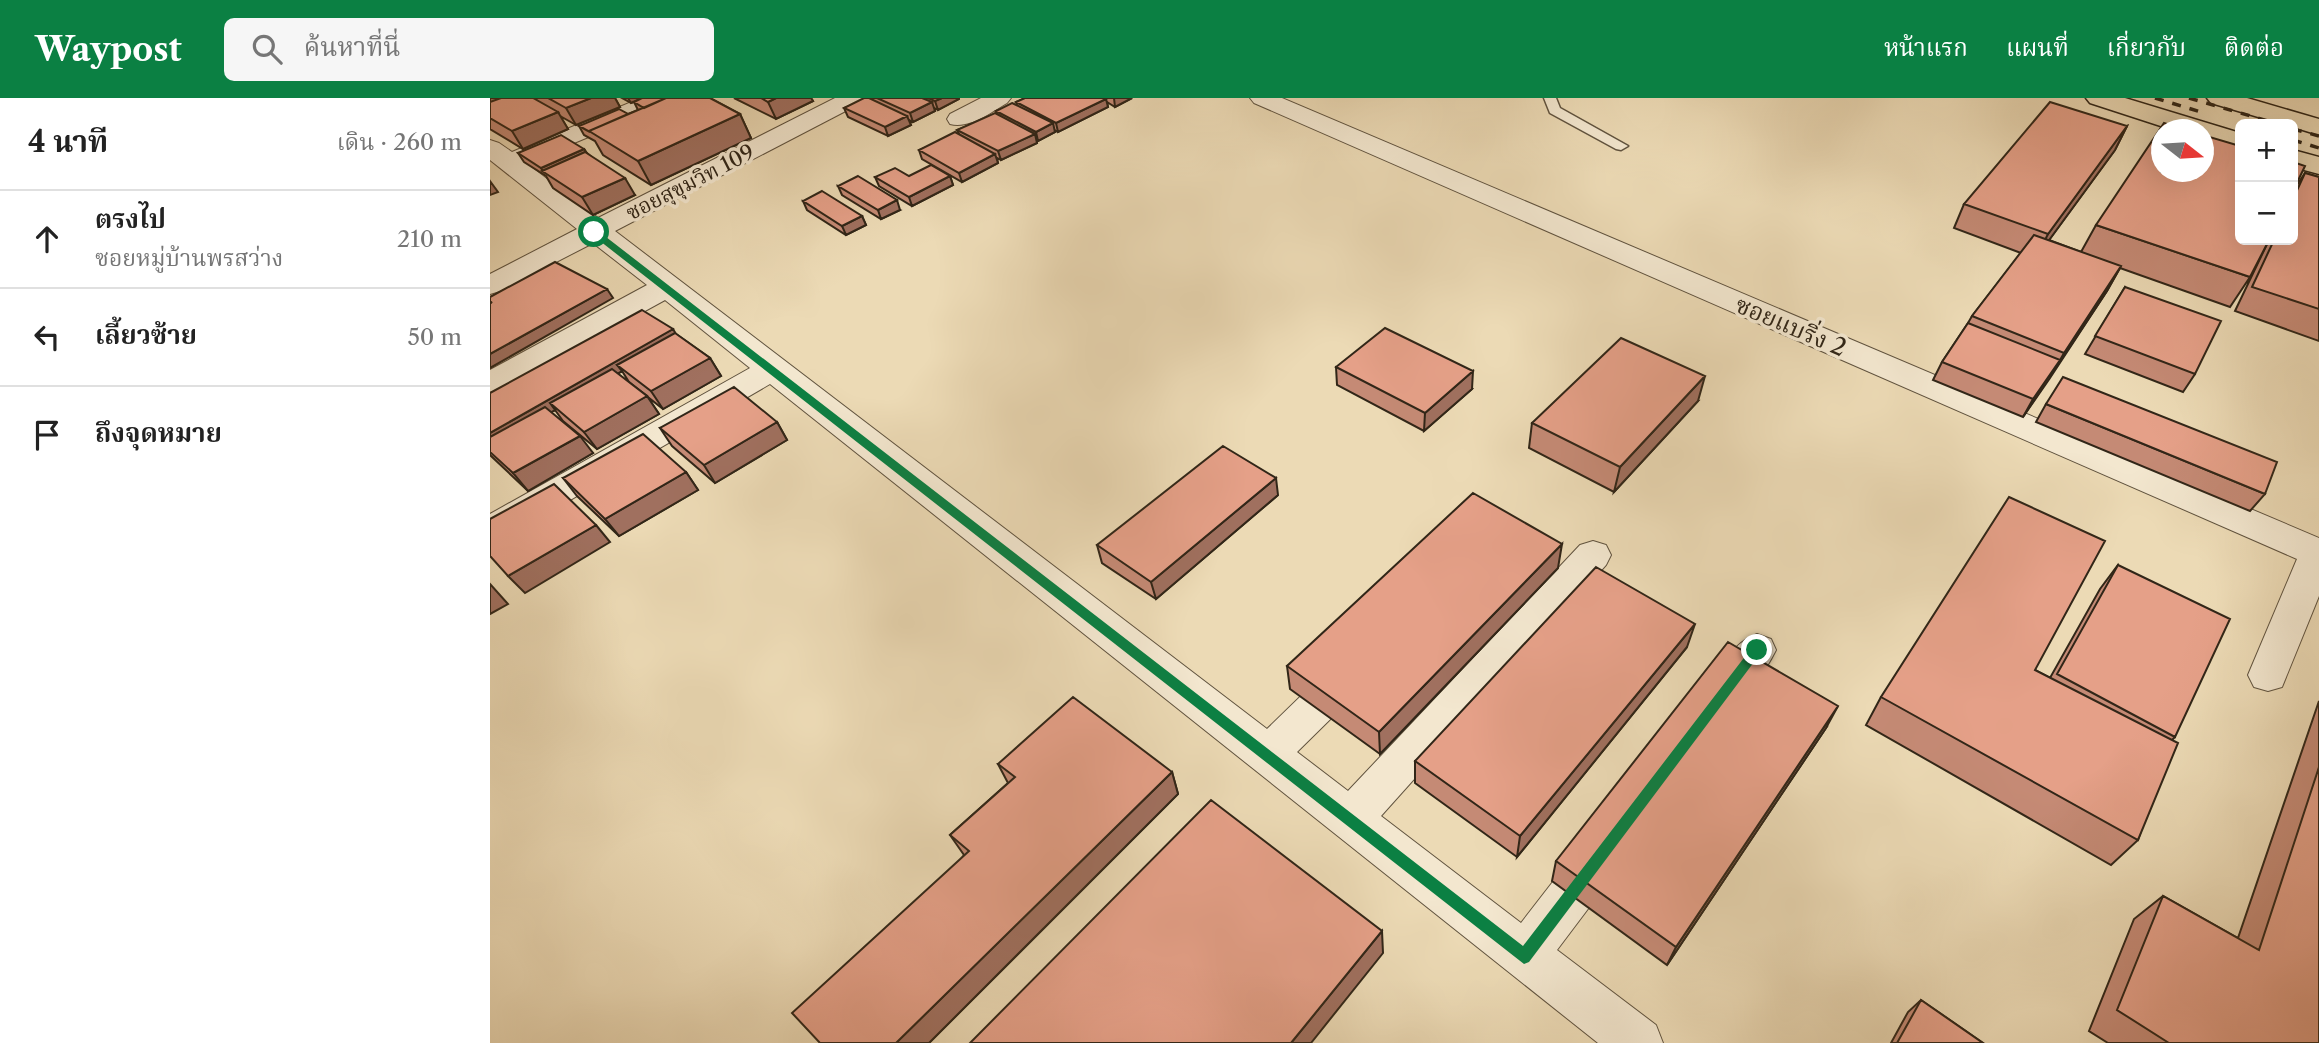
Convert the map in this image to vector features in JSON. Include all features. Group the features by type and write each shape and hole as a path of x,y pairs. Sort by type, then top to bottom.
{"highway":[{"path":"2099,98 2167,119"},
{"path":"2220,98 2319,127"},
{"path":"2214,133 2235,140"},
{"path":"2298,160 2319,166"}],"street":[{"path":"499,156 662,98"},
{"path":"959,119 999,98"},
{"name":"ซอยแบริ่ง 2","path":"1262,98 2318,553"},
{"name":"ซอยสุขุมวิท 109","path":"490,285 844,100"},
{"path":"499,156 1524,957 1638,1043"},
{"path":"490,383 666,287"},
{"path":"490,530 772,369"},
{"path":"2268,675 2318,553"},
{"path":"1349,820 1593,555"},
{"path":"1266,756 1377,648"},
{"path":"1699,726 1757,650"},
{"path":"1524,957 1624,825"}],"lane":[{"path":"1550,98 1554,110 1621,146"}],"building":[{"path":"501,98 533,98 558,112 512,131 490,118 490,102"},
{"path":"548,98 591,98 566,108"},
{"path":"642,98 666,98 644,108 634,102"},
{"path":"666,98 710,98 740,114 638,161 589,131"},
{"path":"864,98 907,116 885,127 844,108"},
{"path":"877,98 922,98 932,102 910,113"},
{"path":"1025,98 1106,99 1056,123 1016,102"},
{"path":"2050,102 2127,126 2048,234 1964,204"},
{"path":"1012,103 1053,123 1036,132 996,111"},
{"path":"619,109 628,114 590,132 579,126"},
{"path":"995,113 1035,134 998,151 957,130"},
{"path":"955,132 995,154 959,173 919,150"},
{"path":"561,135 584,149 541,168 518,153"},
{"path":"2214,138 2235,145 2235,245 2266,245 2250,277 2096,225 2151,142 2151,182 2214,182"},
{"path":"585,152 625,178 582,197 542,171"},
{"path":"2298,164 2305,166 2298,181"},
{"path":"931,165 950,176 909,197 875,177 895,168 909,176"},
{"path":"2305,173 2319,177 2319,309 2252,287 2272,245 2298,245 2298,188"},
{"path":"858,176 897,200 878,210 838,186"},
{"path":"822,191 862,216 842,226 803,201"},
{"path":"2034,235 2121,266 2064,353 1972,316"},
{"path":"555,262 607,289 490,354 490,297"},
{"path":"2125,287 2221,321 2195,374 2095,336"},
{"path":"642,310 673,329 490,433 490,393"},
{"path":"1968,323 2060,360 2033,399 1942,362"},
{"path":"1385,328 1473,371 1425,413 1336,367"},
{"path":"675,333 710,358 651,391 617,365"},
{"path":"1621,338 1705,376 1620,467 1532,423"},
{"path":"612,369 647,396 584,432 550,403"},
{"path":"2063,377 2277,462 2265,494 2046,404"},
{"path":"734,387 777,422 704,465 660,428"},
{"path":"545,407 580,436 513,473 490,452 490,437"},
{"path":"643,434 686,472 605,519 563,478"},
{"path":"1223,446 1276,478 1151,582 1097,545"},
{"path":"554,484 596,525 508,576 490,556 490,519"},
{"path":"1473,493 1562,544 1379,732 1287,666"},
{"path":"2009,497 2105,541 2035,670 2178,743 2138,840 1881,697"},
{"path":"2118,565 2230,619 2175,737 2057,674"},
{"path":"1596,567 1695,624 1520,836 1415,761"},
{"path":"1728,642 1838,706 1676,947 1556,861"},
{"path":"1073,697 1172,772 896,1043 820,1043 792,1013 969,851 950,835 1015,777 998,764"},
{"path":"2319,767 2319,1043 2169,1043 2117,1010 2163,896 2259,950"},
{"path":"1211,800 1382,931 1291,1043 970,1043"},
{"path":"1921,1000 1983,1043 1897,1043"}],"railway":[{"path":"2155,98 2201,112"},
{"path":"2189,98 2261,119"},
{"path":"2298,130 2319,136"},
{"path":"2298,142 2319,148"}],"route":[{"path":"594,232 1524,957 1757,650"}]}
